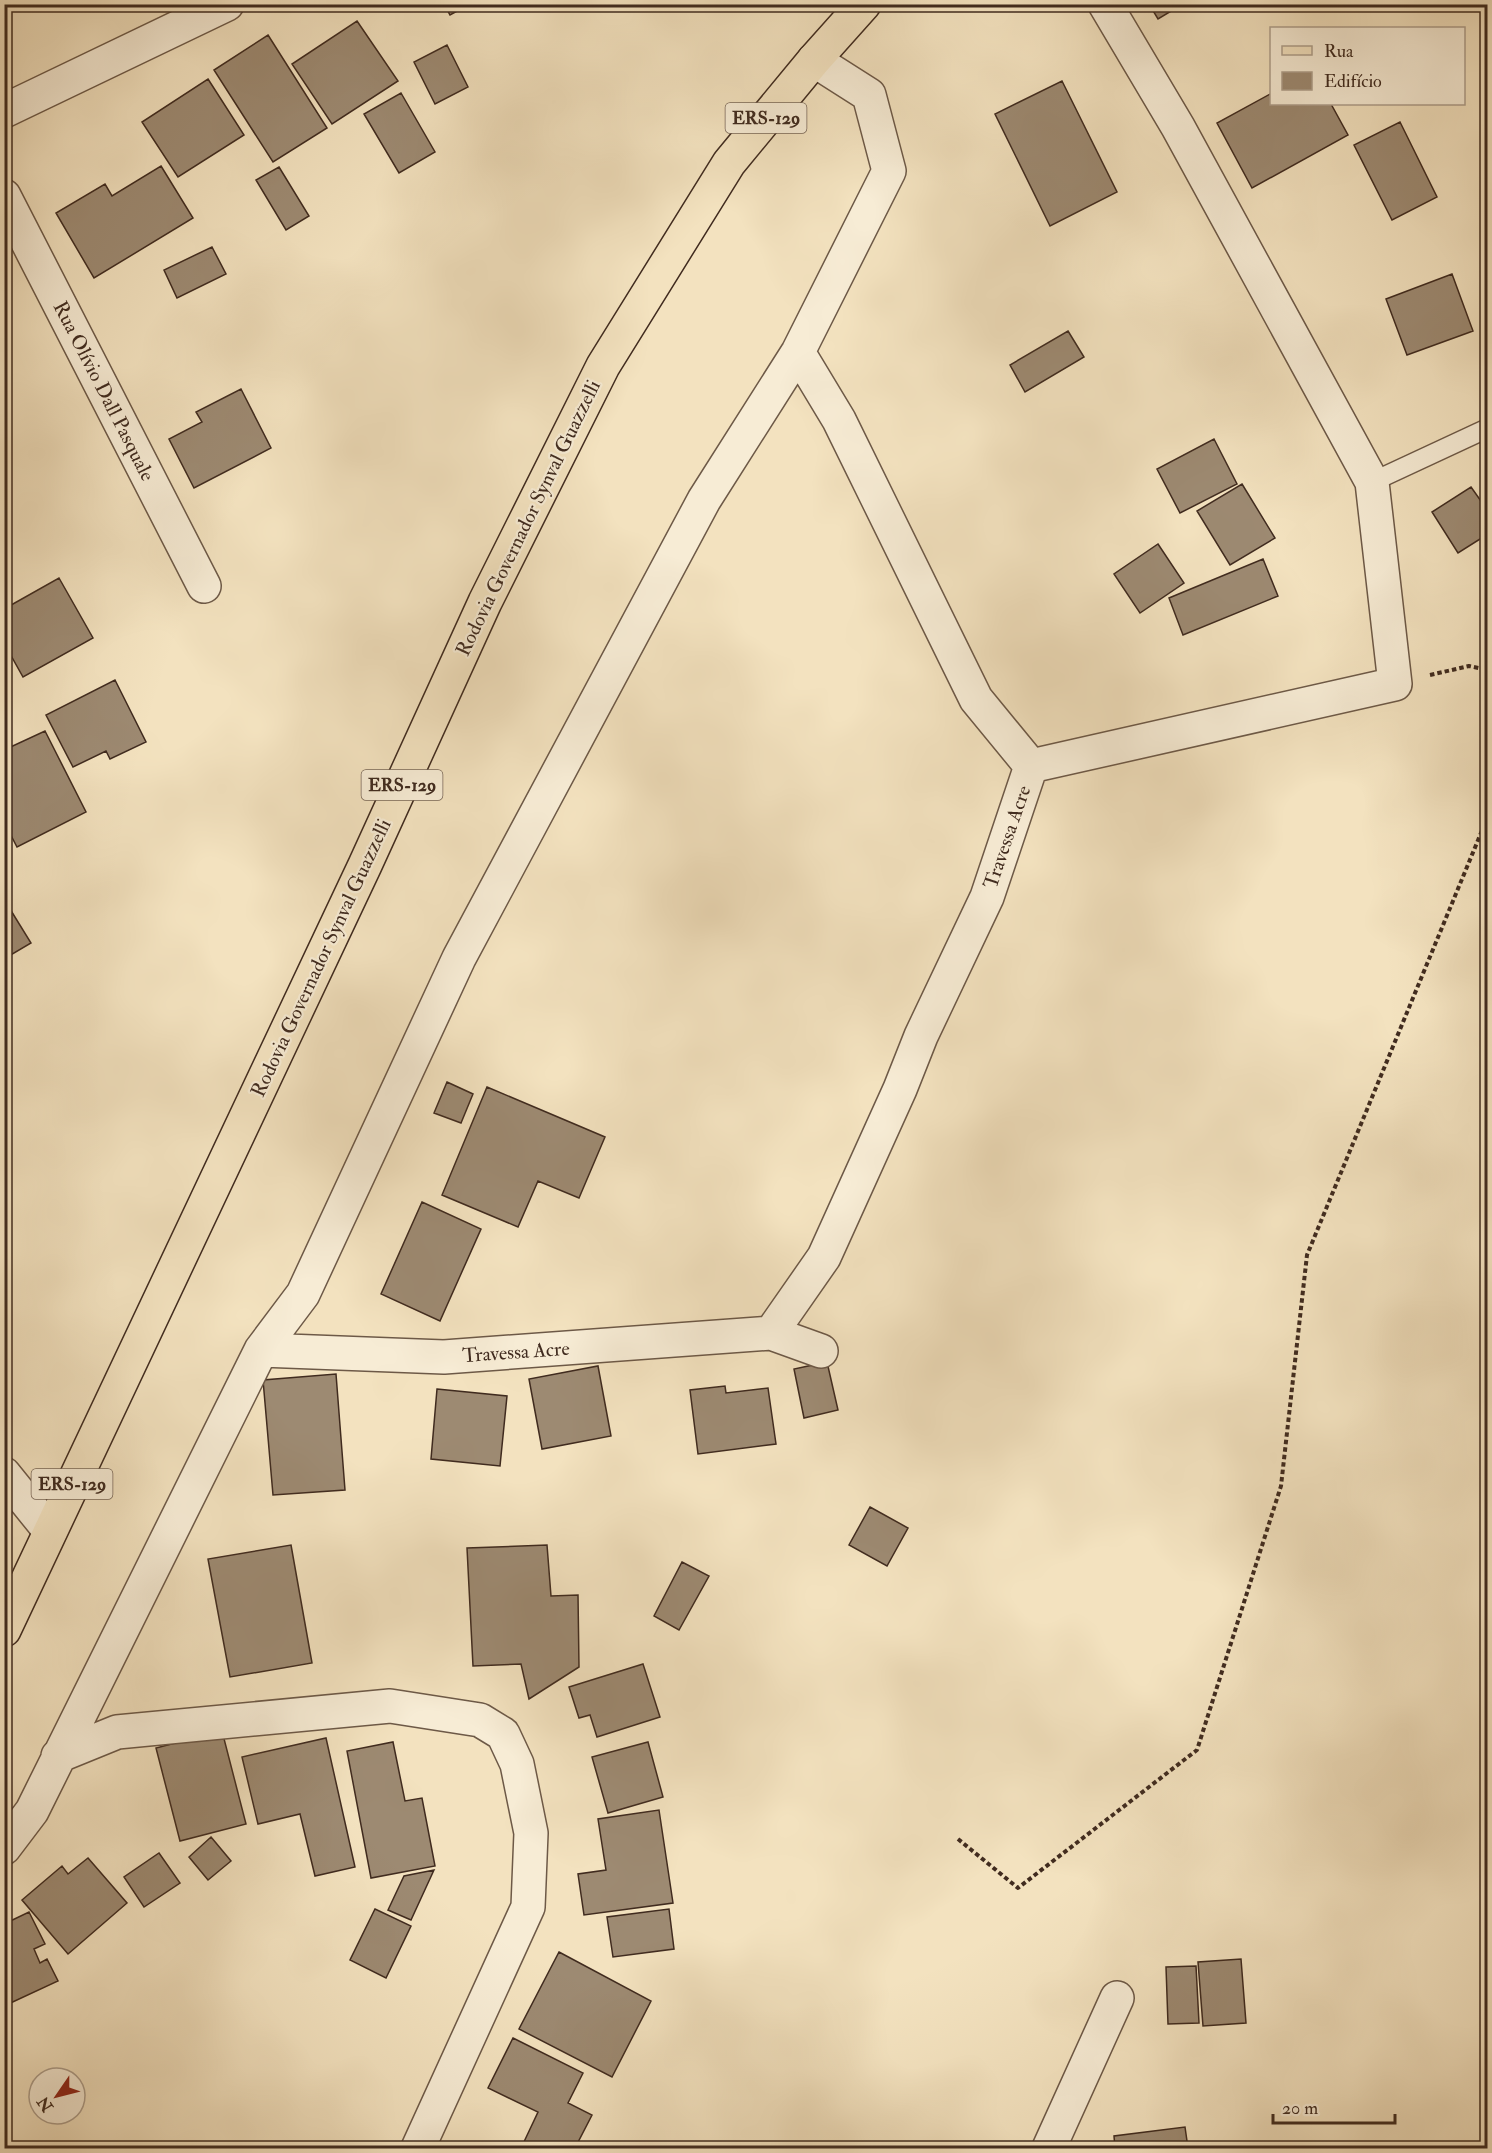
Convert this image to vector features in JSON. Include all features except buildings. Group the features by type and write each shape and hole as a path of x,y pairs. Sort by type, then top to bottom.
{"main road":[{"name":"Rodovia Governador Synval Guazzelli","path":"4,1630 365,865 485,602 603,366 729,163 814,60 864,4"}],"street":[{"path":"4,111 227,4"},
{"path":"1031,766 1395,684 1372,482 1178,127 1105,4"},
{"path":"4,1848 32,1811 261,1350 303,1294 459,958 693,521 798,352 888,171 868,95 814,60"},
{"name":"Rua Olívio Dall Pasquale","path":"4,196 204,586"},
{"name":"Travessa Acre","path":"771,1333 824,1257 900,1089 921,1036 987,897 1031,766 976,699 840,420 798,352"},
{"name":"Travessa Acre","path":"261,1350 444,1356 771,1333 821,1351"},
{"path":"4,1474 50,1531"},
{"path":"58,1756 117,1732 390,1706 480,1720 502,1734 517,1764 531,1833 528,1907 418,2148"},
{"path":"1048,2148 1117,1998"}],"lane":[{"path":"1372,482 1488,428"}],"path":[{"path":"1395,684 1469,666 1488,670"},
{"path":"958,1839 1018,1888 1197,1749 1281,1486 1307,1255 1488,816"}]}
